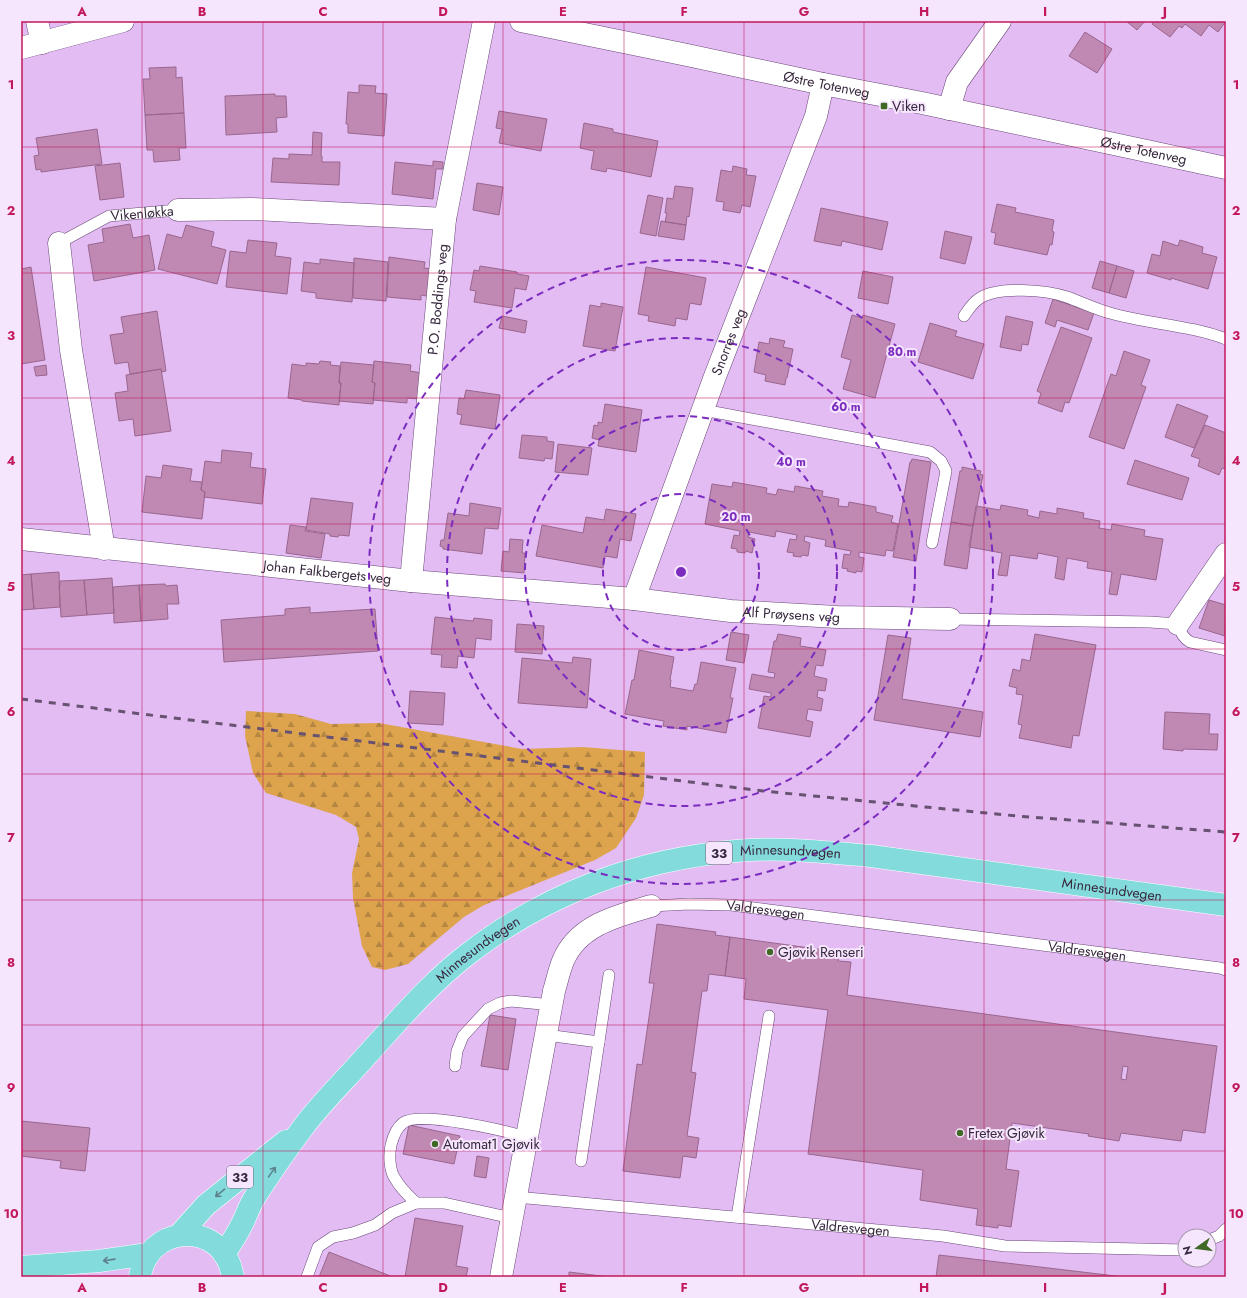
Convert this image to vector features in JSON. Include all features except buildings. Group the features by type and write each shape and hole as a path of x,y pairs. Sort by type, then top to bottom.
{"main road":[{"name":"Minnesundvegen","path":"224,1254 241,1227 254,1198 305,1125 401,1017 434,984 467,955 499,931 538,907 609,877 653,864 695,856 736,851 774,850 822,852 871,856 1226,905"},
{"name":"Minnesundvegen","path":"179,1235 206,1205 305,1125"},
{"name":"Minnesundvegen","path":"140,1277 141,1269 148,1254 162,1241 179,1235 196,1235 208,1239 221,1250 230,1265 232,1277"},
{"path":"21,1267 99,1261 148,1254"}],"street":[{"path":"37,21 42,43"},
{"path":"21,48 123,21"},
{"name":"P.O. Boddings veg","path":"411,581 445,219 484,21"},
{"name":"Østre Totenveg","path":"521,21 949,109 1226,168"},
{"path":"949,109 957,82 1000,21"},
{"name":"Snorres veg","path":"634,599 703,410 816,116 823,84"},
{"name":"Vikenløkka","path":"178,210 252,209 445,219"},
{"name":"Vikenløkka","path":"59,243 71,350 104,549"},
{"name":"Johan Falkbergets veg","path":"21,539 411,581 634,599"},
{"path":"1178,624 1226,554"},
{"name":"Alf Prøysens veg","path":"634,599 738,611 837,617 950,619"},
{"name":"Valdresvegen","path":"501,1277 546,1035 563,961 575,942 591,928 611,918 651,906"}],"lane":[{"name":"Vikenløkka","path":"59,243 109,216 178,210"},
{"path":"964,316 970,307 980,298 1001,291 1024,290 1065,296 1110,313 1184,328 1226,339"},
{"path":"703,410 930,452 941,461 946,471 932,543"},
{"path":"950,619 1150,622 1178,624 1185,639 1190,642 1226,650"},
{"name":"Valdresvegen","path":"651,906 689,904 731,905 859,920 1226,970"},
{"path":"581,1161 610,975"},
{"path":"455,1066 457,1051 463,1036 488,1009 500,1003 511,1001 552,1005"},
{"path":"737,1217 769,1016"},
{"path":"546,1035 599,1042"},
{"path":"416,1203 395,1180 390,1164 390,1150 393,1136 403,1123 416,1119 441,1120 504,1131 526,1137"},
{"name":"Valdresvegen","path":"516,1197 943,1236 1005,1246 1177,1250"},
{"path":"307,1277 318,1247 333,1237 353,1233 375,1225 392,1213 416,1203 444,1203 512,1218"},
{"path":"1217,1237 1226,1229"}],"green space":[{"path":"246,711 295,714 331,724 379,723 522,749 583,747 645,752 644,795 636,818 616,848 595,860 484,905 464,917 408,964 385,970 372,967 362,946 353,898 352,873 359,839 356,827 336,815 266,793 253,773 245,736"}],"railway":[{"path":"21,699 763,791 1017,816 1226,832"}],"place":[{"name":"Viken","path":"884,106"},
{"name":"Gjøvik Renseri","path":"770,952"},
{"name":"Fretex Gjøvik","path":"960,1133"},
{"name":"Automat1 Gjøvik","path":"435,1144"}]}
